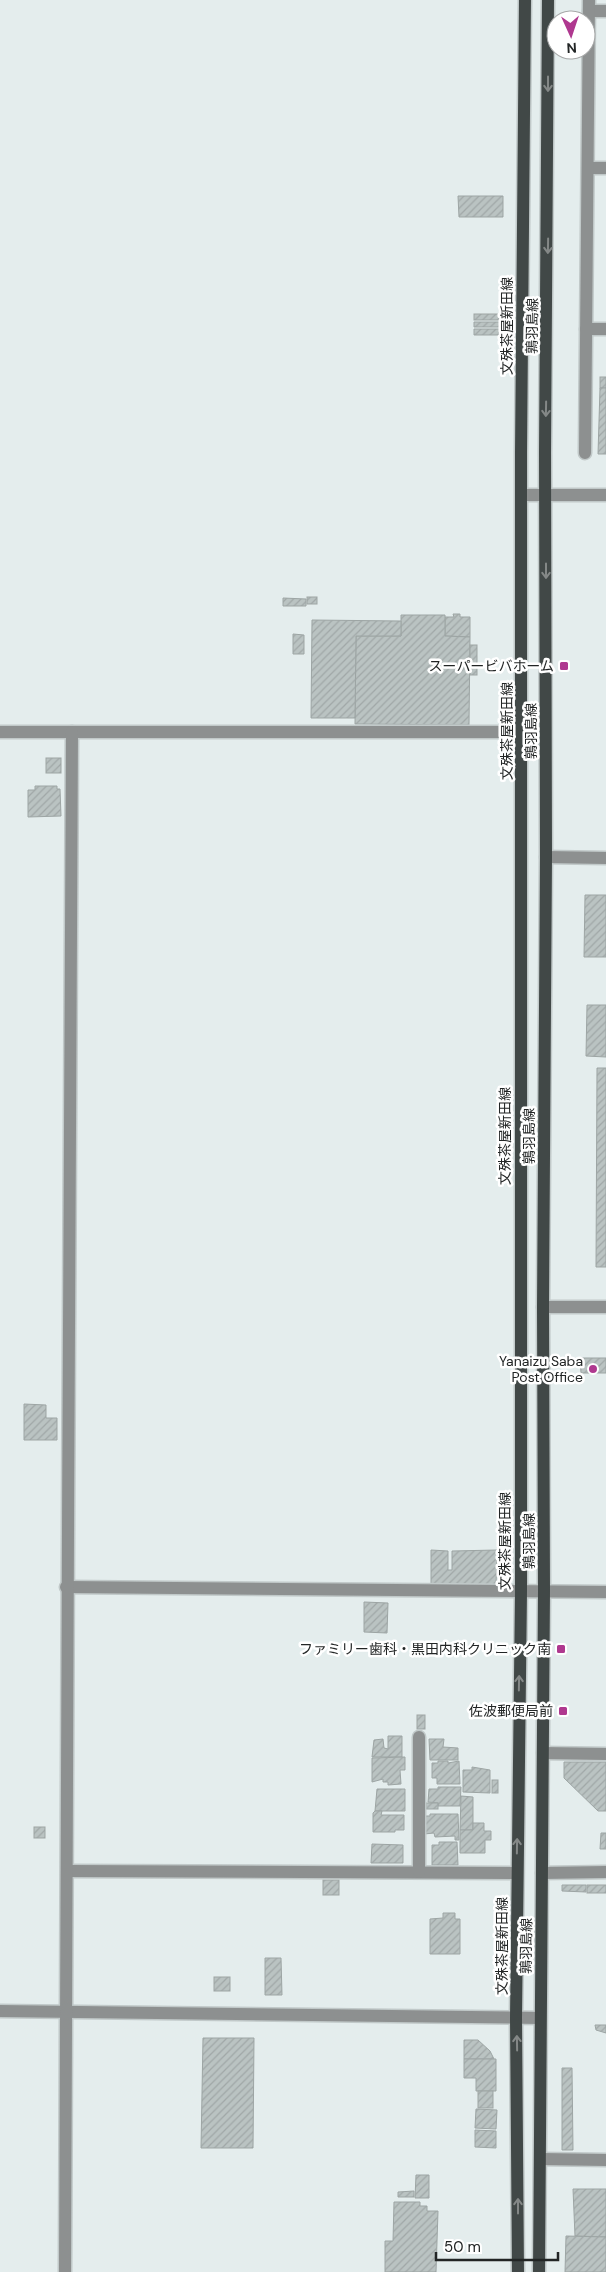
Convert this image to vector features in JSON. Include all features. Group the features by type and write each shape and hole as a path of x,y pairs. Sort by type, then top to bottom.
{"main road":[{"name":"文殊茶屋新田線","path":"518,2272 516,2018 520,1591 525,0"},
{"name":"鶉羽島線","path":"539,2272 544,1591 543,1307 548,0"}],"street":[{"path":"585,453 589,6 606,11"},
{"path":"588,168 606,168"},
{"path":"586,329 606,329"},
{"path":"522,495 606,496"},
{"path":"0,732 522,732"},
{"path":"65,2272 65,2011 68,1871 66,1586 72,732"},
{"path":"546,858 606,858"},
{"path":"543,1307 606,1307"},
{"path":"66,1586 606,1592"},
{"path":"419,1737 419,1872"},
{"path":"543,1753 606,1754"},
{"path":"68,1871 517,1873"},
{"path":"542,1872 606,1872"},
{"path":"0,2011 540,2018"},
{"path":"541,2159 606,2160"}],"building":[{"path":"458,196 503,196 503,217 459,217"},
{"path":"474,314 503,314 503,320 474,320"},
{"path":"474,322 504,322 503,327 474,327"},
{"path":"474,329 503,329 504,335 474,335"},
{"path":"600,377 606,377 606,388 600,388"},
{"path":"600,388 606,388 606,454 598,454"},
{"path":"307,597 317,597 317,604 307,604"},
{"path":"283,598 306,599 306,606 283,606"},
{"path":"453,614 460,614 460,617 470,617 470,637 445,636 445,617 454,617"},
{"path":"401,615 445,615 445,636 470,637 469,725 355,724 356,636 401,636"},
{"path":"312,620 401,621 401,636 356,636 355,718 311,718"},
{"path":"293,634 304,635 304,654 293,654"},
{"path":"470,645 477,645 477,675 470,675"},
{"path":"46,758 61,758 61,773 46,773"},
{"path":"35,786 57,786 57,789 60,789 61,816 28,817 28,790 35,790"},
{"path":"585,895 606,895 606,957 584,957"},
{"path":"587,1005 606,1005 606,1057 586,1056"},
{"path":"597,1068 606,1068 606,1267 596,1267"},
{"name":"Yanaizu Saba Post Office","path":"580,1358 606,1358 606,1373 581,1373"},
{"path":"24,1404 46,1405 46,1418 57,1418 57,1440 24,1440"},
{"path":"431,1550 448,1551 448,1570 452,1570 452,1551 497,1550 496,1586 431,1585"},
{"path":"364,1602 388,1603 387,1633 364,1632"},
{"path":"417,1715 425,1715 425,1729 417,1729"},
{"path":"388,1736 402,1736 402,1757 372,1757 374,1740 383,1739 384,1748 388,1749"},
{"path":"429,1739 444,1739 443,1747 458,1748 458,1760 430,1760"},
{"path":"405,1757 405,1770 400,1770 401,1784 388,1785 388,1782 383,1782 383,1779 372,1782 372,1758"},
{"path":"438,1761 448,1761 448,1763 459,1761 460,1784 437,1784 437,1778 432,1778 432,1763 438,1763"},
{"path":"564,1762 606,1762 606,1811 598,1811 564,1778"},
{"path":"472,1767 490,1770 490,1793 463,1792 463,1770 472,1770"},
{"path":"492,1780 498,1780 498,1793 492,1793"},
{"path":"438,1787 461,1787 460,1806 438,1806 438,1803 428,1802 429,1789 438,1789"},
{"path":"377,1789 405,1789 405,1811 375,1811"},
{"path":"461,1796 473,1797 473,1830 460,1830"},
{"path":"426,1803 438,1803 438,1809 426,1809"},
{"path":"375,1811 382,1811 381,1815 404,1815 404,1830 373,1832 373,1813"},
{"path":"430,1814 458,1814 459,1840 455,1840 455,1836 435,1837 434,1833 424,1834 423,1816 430,1816"},
{"path":"473,1823 484,1823 484,1831 491,1831 491,1840 485,1840 485,1853 460,1853 460,1830 473,1830"},
{"path":"34,1827 45,1827 45,1838 34,1838"},
{"path":"601,1833 606,1833 606,1849 600,1849"},
{"path":"439,1842 457,1842 458,1865 432,1865 432,1845 439,1845"},
{"path":"372,1844 403,1845 403,1863 371,1863"},
{"path":"323,1880 339,1880 339,1895 323,1895"},
{"path":"562,1885 586,1885 586,1892 562,1891"},
{"path":"587,1885 606,1885 606,1893 587,1893"},
{"path":"443,1913 455,1913 455,1919 460,1919 460,1954 430,1954 430,1919 443,1918"},
{"path":"265,1958 281,1958 282,1995 265,1995"},
{"path":"214,1977 230,1977 230,1991 214,1991"},
{"path":"595,2025 606,2025 606,2033 596,2030"},
{"path":"203,2038 254,2038 253,2148 201,2148"},
{"path":"464,2040 478,2040 490,2051 494,2059 464,2059"},
{"path":"464,2059 496,2059 496,2091 476,2091 476,2078 464,2078"},
{"path":"562,2068 572,2068 573,2150 562,2150"},
{"path":"478,2091 493,2091 493,2108 478,2108"},
{"path":"476,2109 497,2110 496,2129 475,2128"},
{"path":"475,2130 496,2131 496,2148 475,2147"},
{"path":"416,2175 429,2175 429,2198 415,2198"},
{"path":"573,2189 606,2189 606,2237 575,2236"},
{"path":"414,2191 414,2197 398,2197 398,2192"},
{"path":"394,2202 420,2202 420,2206 427,2206 427,2211 438,2211 436,2272 385,2272 385,2241 393,2241"},
{"path":"566,2236 606,2237 606,2272 565,2272"}],"place":[{"name":"スーパービバホーム","path":"564,666"},
{"name":"Yanaizu Saba Post Office","path":"593,1369"},
{"name":"ファミリー歯科・黒田内科クリニック南","path":"561,1649"},
{"name":"佐波郵便局前","path":"563,1711"}]}
